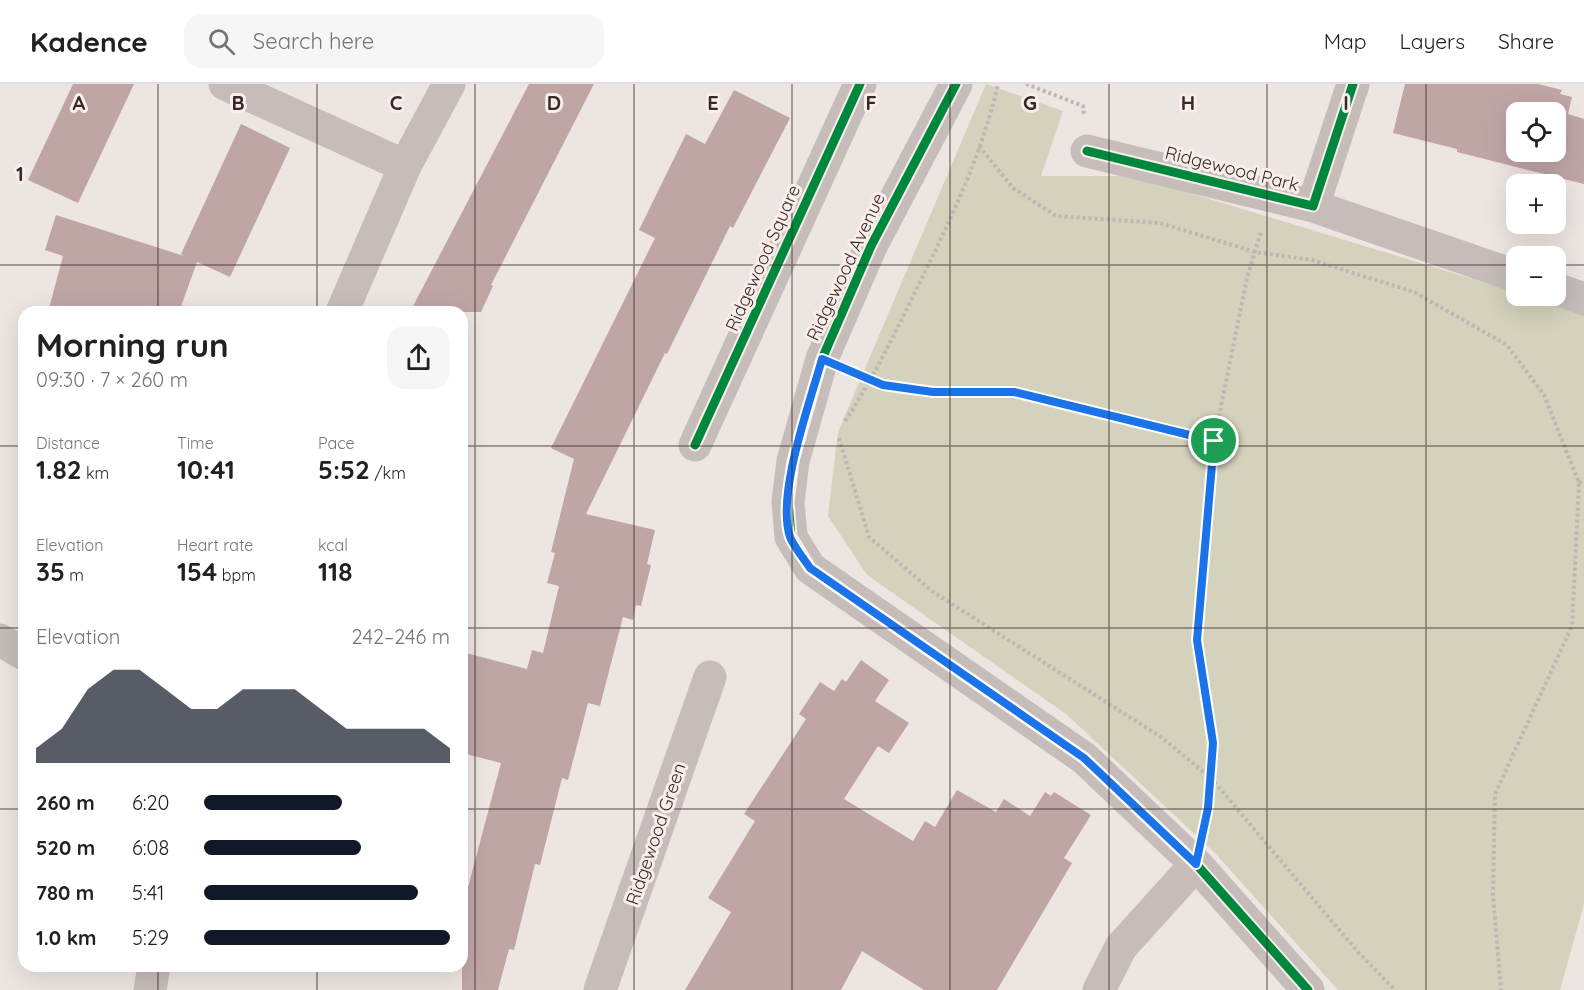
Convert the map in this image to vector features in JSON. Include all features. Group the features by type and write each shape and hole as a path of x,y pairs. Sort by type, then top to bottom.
{"street":[{"path":"225,84 405,166"},
{"path":"345,306 405,166 448,84"},
{"name":"Ridgewood Square","path":"695,445 860,84"},
{"name":"Ridgewood Avenue","path":"956,84 871,246 822,359 793,461 788,502 790,537 810,568 1084,758 1196,864 1308,990"},
{"name":"Ridgewood Park","path":"1313,206 1353,84"},
{"name":"Ridgewood Park","path":"1087,151 1313,206 1506,273"},
{"path":"1566,293 1584,299"},
{"path":"0,640 18,650"},
{"name":"Ridgewood Green","path":"600,990 711,677"},
{"path":"1099,990 1121,947 1196,864"},
{"path":"150,990 153,972"}],"path":[{"path":"843,423 872,380 954,214 992,110 998,84"},
{"path":"1026,84 1083,106 1087,151"},
{"path":"979,146 1013,188 1056,216 1160,223 1255,252 1312,260 1414,292 1507,345 1544,395 1579,483 1572,626 1496,794 1493,895 1501,990"},
{"path":"1196,864 1208,808 1213,743 1197,640 1214,441 1255,252 1271,196"},
{"path":"822,359 883,385 933,392 1014,392 1214,441"},
{"path":"838,432 869,537 933,592 1161,737 1210,778 1350,942 1395,990"},
{"path":"1579,483 1584,479"}],"shaded area":[{"path":"986,84 1063,111 1041,176 1134,176 1506,289 1506,306 1561,306 1584,313 1584,904 1560,990 1338,990 1214,852 1066,714 867,575 828,516 838,432"}],"building":[{"path":"73,84 134,84 78,203 28,180"},
{"path":"529,84 594,84 491,285 493,286 481,312 468,312 468,306 413,306"},
{"path":"1405,84 1538,84 1562,90 1560,94 1572,97 1568,114 1584,119 1584,184 1566,179 1566,174 1544,174 1457,152 1457,149 1393,133"},
{"path":"734,90 790,118 733,228 730,226 586,514 655,530 647,564 651,565 641,606 636,605 633,620 623,617 600,706 588,703 568,780 562,778 540,865 535,864 514,950 509,949 498,990 462,990 462,972 468,972 468,887 501,763 468,755 468,654 527,669 532,650 543,653 559,586 547,583 555,553 551,552 574,459 551,448 655,238 639,230 686,134 705,144"},
{"path":"241,124 290,148 230,277 197,262 181,306 50,306 63,256 45,250 56,215 184,256 181,254"},
{"path":"861,660 889,680 875,701 909,723 889,753 878,746 844,799 913,841 925,821 935,827 957,790 996,812 1004,799 1030,816 1045,792 1051,796 1054,792 1091,815 1064,858 1072,863 997,990 924,990 862,951 841,990 685,990 731,912 708,898 755,821 744,814 806,719 799,714 820,682 834,691 842,679 846,682"}],"cycle path":[{"path":"695,445 860,84"},
{"path":"956,84 871,246 822,359 793,461 788,502 791,537 810,568 1084,758 1196,864 1308,990"},
{"path":"1087,151 1313,206 1353,84"}],"route":[{"path":"822,359 883,385 933,392 1014,392 1214,441 1197,640 1213,743 1208,808 1196,864 1084,758 810,568 790,537 788,502 793,461 822,359"}]}
